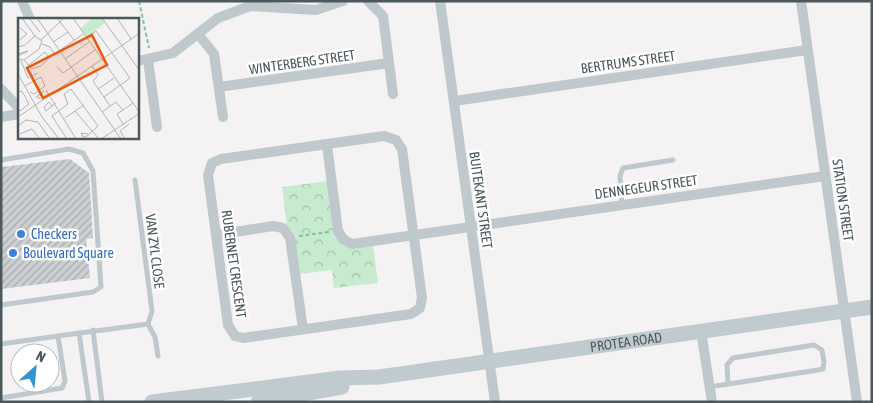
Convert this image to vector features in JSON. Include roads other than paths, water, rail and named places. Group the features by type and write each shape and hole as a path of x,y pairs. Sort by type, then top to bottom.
{"street":[{"path":"22,1 30,18"},
{"path":"157,126 146,60 173,53 223,15 250,6 293,5 316,10 343,1"},
{"path":"368,1 383,16 393,94"},
{"name":"BUITEKANT STREET","path":"440,1 495,402"},
{"name":"STATION STREET","path":"800,1 857,402"},
{"path":"198,34 214,54 223,117"},
{"name":"BERTRUMS STREET","path":"454,101 807,50"},
{"name":"WINTERBERG STREET","path":"219,87 389,63"},
{"path":"1,89 18,107"},
{"path":"1,116 18,114"},
{"name":"RUBERNET CRESCENT","path":"384,136 396,140 402,149 422,298 417,312 411,314 243,338 232,333 228,325 216,235 208,175 210,167 215,161 384,136"},
{"name":"DENNEGEUR STREET","path":"327,145 338,231 343,239 352,244 826,176"},
{"path":"216,235 273,226 283,228 290,238 303,329"},
{"name":"PROTEA ROAD","path":"152,402 340,378 379,377 872,307"},
{"path":"701,331 712,402"},
{"name":"PROTEA ROAD","path":"258,402 340,388 379,377"}],"lane":[{"path":"1,160 69,149 83,153 94,171 101,270 101,287 93,292 1,304"},
{"path":"622,205 620,176 622,168 672,160"},
{"name":"VAN ZYL CLOSE","path":"135,180 152,311 148,324 155,337 158,356"},
{"path":"1,344 99,329 148,324"},
{"path":"93,330 102,402"},
{"path":"79,333 89,402"},
{"path":"1,398 62,388 64,374 58,336"},
{"path":"710,387 823,369 822,350 814,345 733,358 727,365 728,384"}],"place":[{"name":"Checkers","path":"21,234"},
{"name":"Boulevard Square","path":"13,253"}]}
